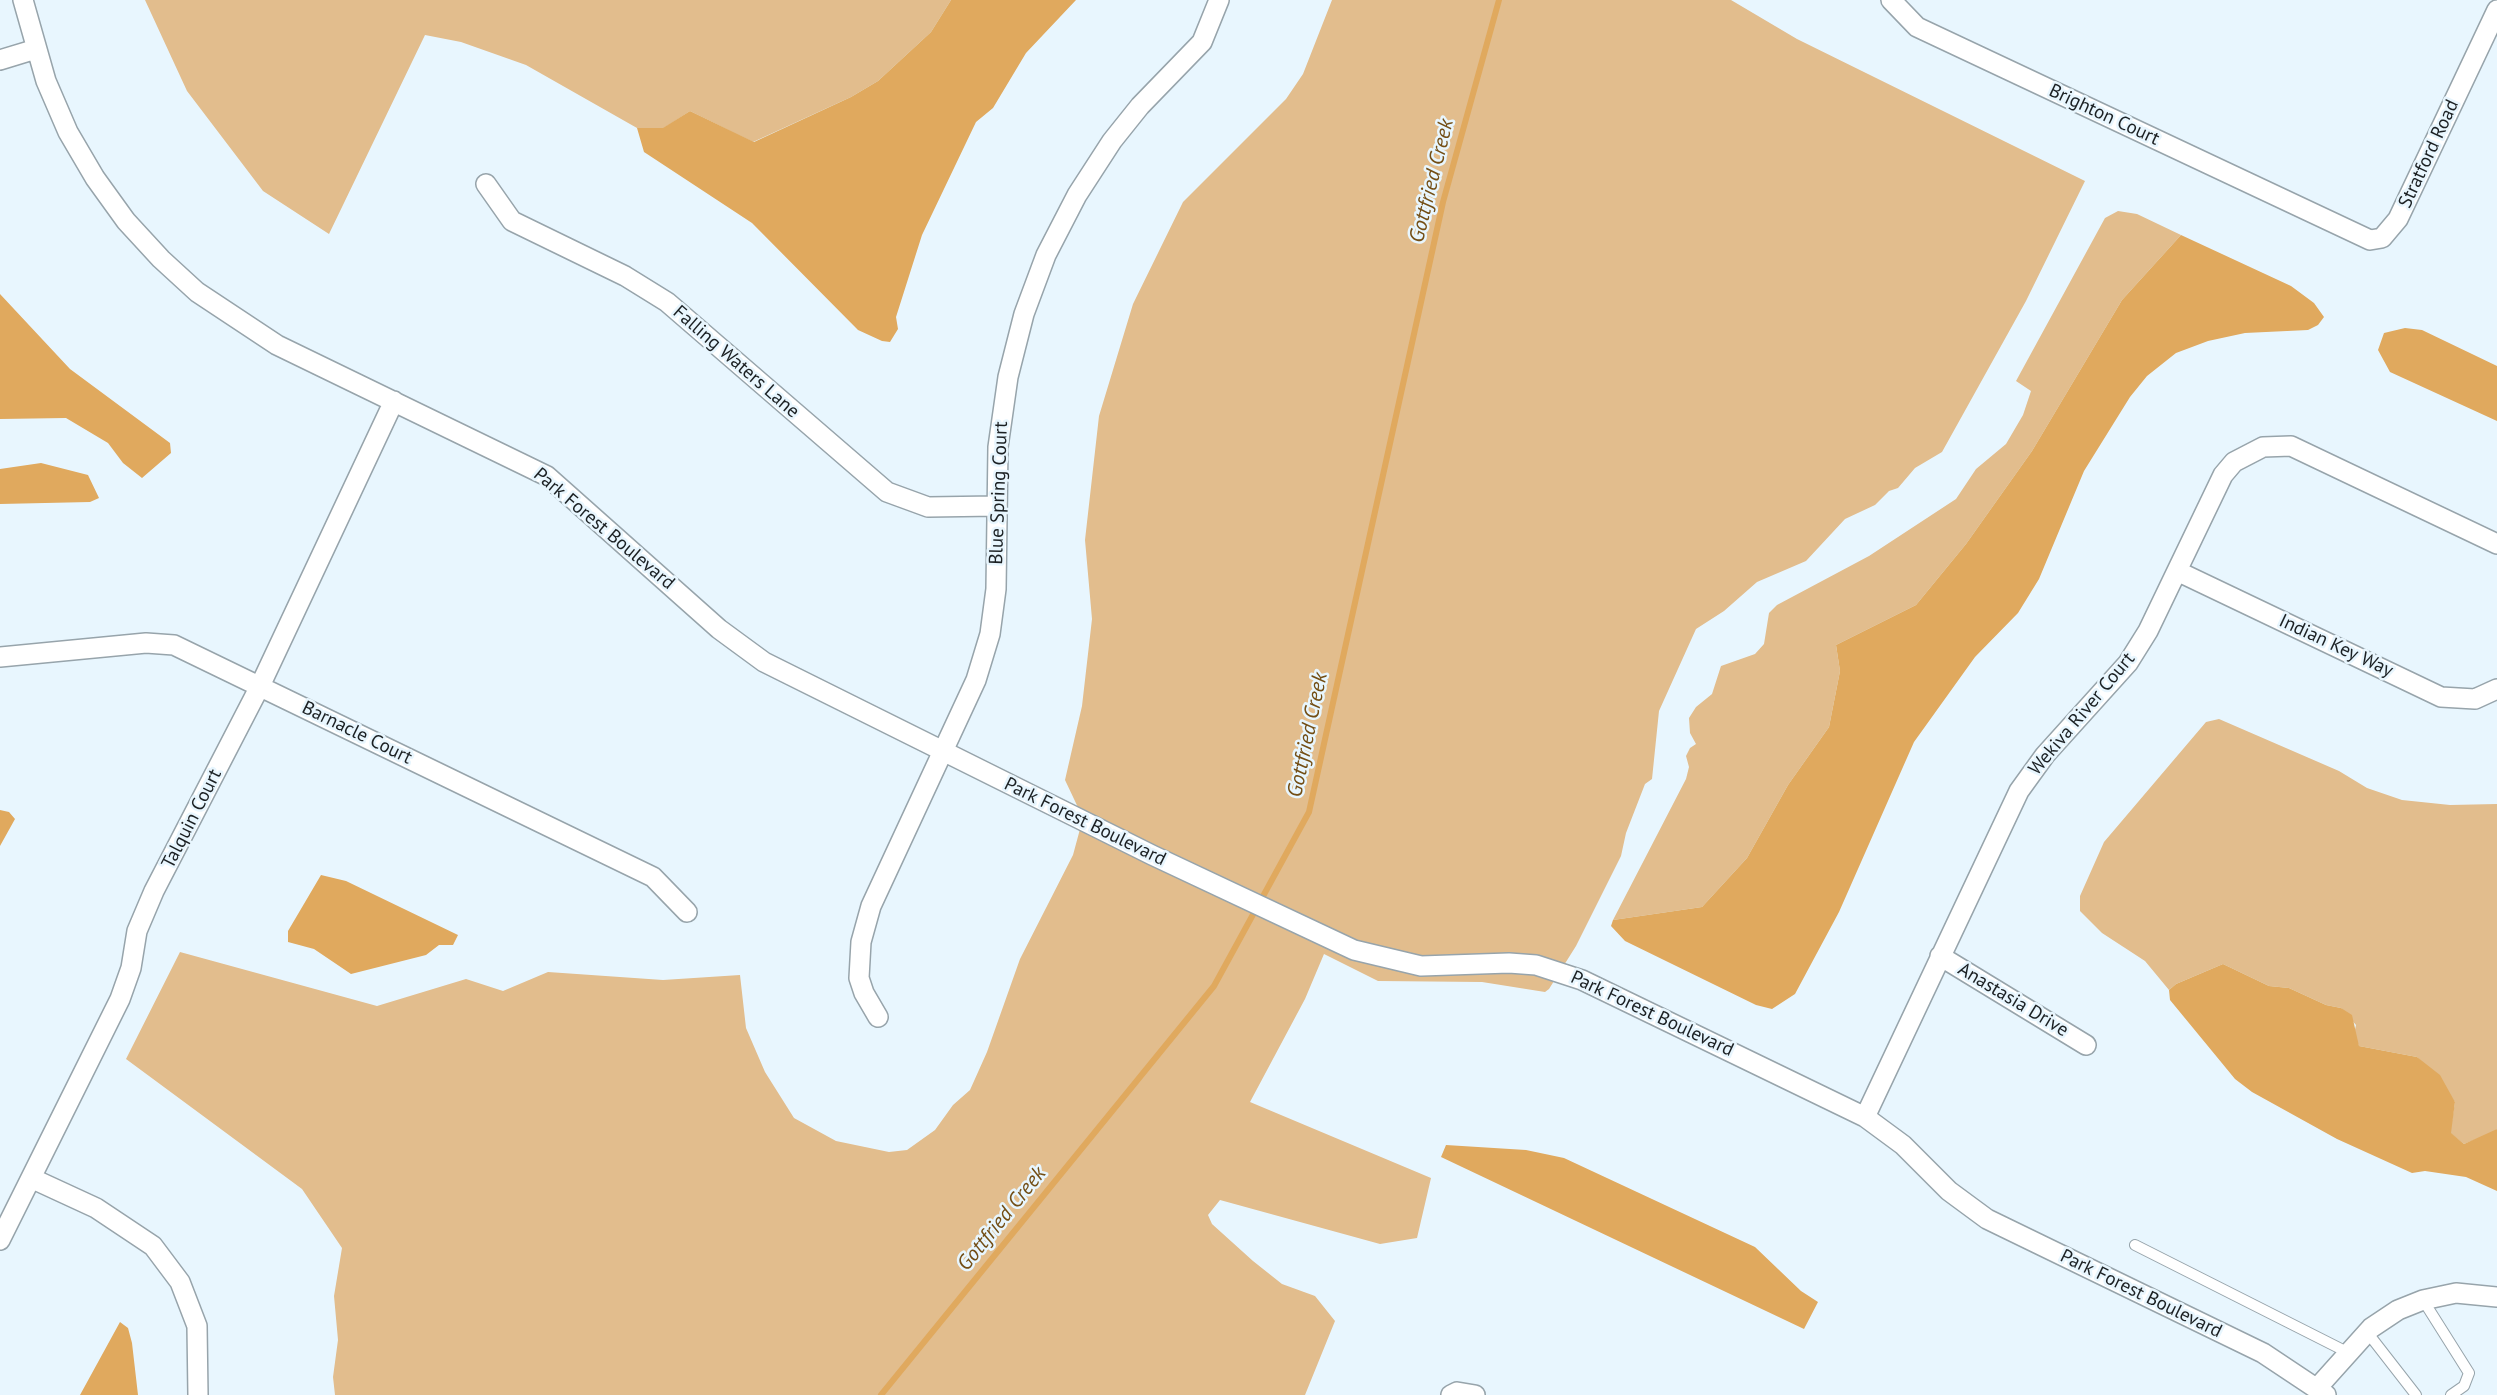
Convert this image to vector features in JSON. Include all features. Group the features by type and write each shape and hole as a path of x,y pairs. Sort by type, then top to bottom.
{"street":[{"name":"Park Forest Boulevard","path":"23,0 56,107 94,178 125,220 161,259 197,292 243,325 277,345 547,476 719,629 764,662 943,753 1354,950 1421,966 1509,963 1563,972 1865,1116 1903,1145 1949,1191 1987,1219 2263,1353 2322,1391"},
{"name":"Blue Spring Court","path":"878,1017 859,978 861,942 871,906 976,680 990,634 996,589 998,447 1008,377 1024,314 1046,255 1077,195 1140,106 1202,42 1219,0"},
{"name":"Brighton Court","path":"1891,0 1917,27 2325,220"},
{"name":"Stratford Road","path":"2325,220 2370,240 2382,238 2392,229 2497,9"},
{"path":"0,60 36,48"},
{"name":"Falling Waters Lane","path":"486,184 512,221 625,276 667,302 887,492 928,507 996,506"},
{"name":"Talquin Court","path":"0,1240 120,999 131,968 137,931 154,891 260,686 394,401"},
{"name":"Wekiva River Court","path":"1865,1116 2019,791 2045,755 2128,663 2177,571 2223,475 2246,454 2263,447 2282,444 2305,452 2497,544"},
{"name":"Indian Key Way","path":"2177,571 2441,696 2475,699 2497,689"},
{"name":"Barnacle Court","path":"0,657 146,643 174,645 653,877 687,912"},
{"name":"Anastasia Drive","path":"1940,956 2086,1045"},
{"path":"31,1178 96,1208 153,1245 180,1282 197,1326 198,1395"},
{"path":"2322,1391 2347,1352 2367,1332 2398,1310 2423,1300 2455,1293 2497,1297"},
{"path":"1451,1395 1475,1395"}],"lane":[{"path":"2135,1245 2347,1352"},
{"path":"2423,1300 2469,1373 2465,1386 2451,1395"},
{"path":"2367,1332 2416,1395"}],"shaded area":[{"path":"145,0 951,0 931,32 878,81 851,97 753,142 690,111 664,128 637,128 526,65 461,42 425,35 329,234 263,191 187,91"},
{"path":"951,0 1076,0 1026,53 993,108 976,122 922,235 896,317 898,329 890,342 882,341 858,330 752,223 644,152 637,128 663,128 690,111 754,142 851,97 878,81 931,32"},
{"path":"1332,0 1731,0 1797,39 2085,181 2026,301 1942,452 1915,468 1898,488 1889,491 1875,505 1845,519 1806,561 1757,582 1724,611 1696,629 1659,711 1652,779 1645,784 1626,833 1621,856 1576,946 1549,989 1545,992 1482,982 1378,981 1324,954 1305,999 1250,1102 1431,1178 1417,1238 1380,1244 1220,1200 1208,1215 1212,1224 1253,1261 1282,1284 1315,1296 1335,1321 1305,1395 335,1395 333,1377 338,1340 334,1296 342,1248 302,1189 126,1059 180,952 377,1006 466,979 503,991 548,972 663,980 740,975 746,1028 765,1072 794,1118 836,1141 889,1152 907,1150 935,1130 953,1105 970,1090 987,1052 1020,959 1073,855 1083,818 1065,780 1082,706 1092,619 1085,540 1099,416 1133,304 1183,202 1286,99 1303,74"},
{"path":"2118,211 2137,214 2181,235 2122,300 2032,451 1966,544 1916,605 1836,645 1840,671 1829,727 1788,785 1747,858 1702,907 1613,920 1686,779 1689,767 1686,756 1696,744 1690,733 1689,718 1696,707 1712,694 1721,666 1755,654 1764,644 1769,613 1777,605 1869,556 1956,499 1976,469 2006,444 2023,415 2031,391 2016,381 2105,218"},
{"path":"2181,235 2291,286 2314,303 2324,317 2318,325 2308,330 2245,333 2208,341 2176,353 2147,376 2130,397 2084,471 2039,579 2018,613 1975,657 1914,742 1839,912 1795,994 1772,1009 1756,1005 1625,941 1611,926 1613,920 1702,907 1747,858 1788,785 1829,727 1840,671 1836,645 1916,605 1966,544 2032,451 2122,300"},
{"path":"0,294 70,369 170,443 171,453 142,478 123,463 108,443 66,418 0,419"},
{"path":"2405,328 2422,330 2497,366 2497,421 2390,372 2378,350 2384,333"},
{"path":"41,463 88,475 99,498 90,502 0,504 0,469"},
{"path":"2219,719 2339,771 2367,788 2402,800 2450,805 2497,804 2497,1129 2494,1132 2464,1144 2450,1133 2455,1102 2417,1057 2359,1046 2354,1034 2356,1025 2341,1008 2326,1005 2289,988 2269,986 2223,964 2176,984 2169,990 2145,961 2102,933 2080,911 2080,896 2104,842 2206,722"},
{"path":"0,810 9,812 15,819 0,846"},
{"path":"321,875 346,881 458,935 453,945 439,945 426,955 351,974 314,949 288,942 288,931"},
{"path":"2223,964 2269,986 2289,988 2326,1005 2341,1008 2352,1015 2359,1046 2417,1057 2440,1075 2455,1102 2451,1133 2464,1144 2497,1129 2497,1191 2466,1177 2425,1171 2412,1173 2337,1139 2252,1092 2235,1079 2170,1000 2169,990 2176,984"},
{"path":"1446,1145 1526,1150 1564,1158 1755,1247 1801,1291 1818,1302 1804,1329 1441,1157"},
{"path":"120,1322 128,1328 132,1343 138,1395 80,1395"}],"waterway":[{"name":"Gottfried Creek","path":"881,1395 1214,986 1309,812 1443,202 1499,0"}]}
